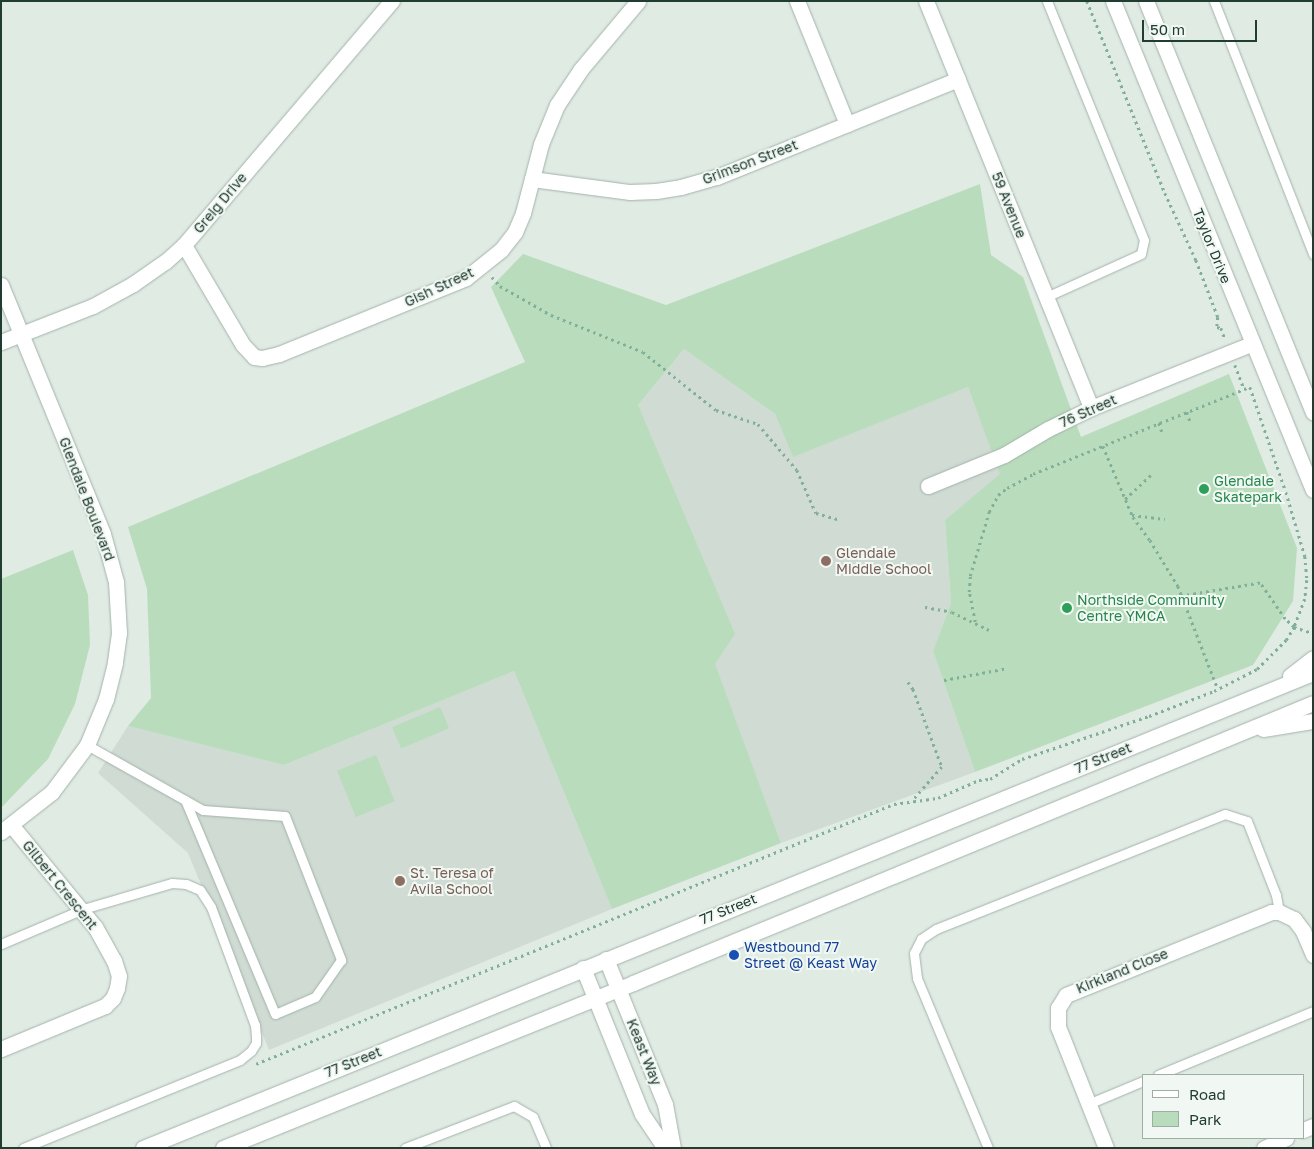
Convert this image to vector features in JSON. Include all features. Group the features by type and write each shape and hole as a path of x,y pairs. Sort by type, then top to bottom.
{"street":[{"name":"Greig Drive","path":"1,342 118,293 150,274 184,244 392,1"},
{"name":"Gish Street","path":"184,244 244,345 254,357 262,358 279,354 446,287 483,266 502,250 515,232 523,213 541,144 557,105 581,69 638,1"},
{"path":"797,1 847,124"},
{"name":"59 Avenue","path":"926,1 1091,408"},
{"name":"Taylor Drive","path":"1112,1 1251,344 1313,490"},
{"path":"1146,1 1313,412"},
{"name":"Grimson Street","path":"532,179 630,192 656,191 681,187 717,177 958,78"},
{"name":"Glendale Boulevard","path":"1,285 103,534 116,582 119,633 115,663 106,699 87,745 52,792 7,829"},
{"name":"76 Street","path":"928,486 1004,455 1091,408 1251,344"},
{"path":"1258,695 1298,671 1313,658"},
{"name":"77 Street","path":"143,1148 582,968 1313,673"},
{"name":"77 Street","path":"223,1148 618,989 1313,703"},
{"path":"1232,735 1313,721"},
{"name":"Gilbert Crescent","path":"1,1049 94,1012 113,998 117,988 118,976 114,961 95,927 82,910 7,829"},
{"name":"Kirkland Close","path":"1106,1148 1058,1027 1058,1008 1066,995 1253,918 1271,912 1279,912"},
{"path":"1279,912 1294,919 1299,924 1313,955"},
{"name":"Keast Way","path":"606,959 665,1104 673,1148"},
{"name":"Keast Way","path":"582,968 642,1114 665,1148"},
{"path":"1264,1148 1284,1139"}],"lane":[{"path":"1046,297 1141,254 1144,240 1047,1"},
{"path":"1214,1 1313,254"},
{"path":"87,745 203,810 285,816 342,960 314,997 275,1014 185,800"},
{"path":"988,1148 916,978 914,953 921,939 936,929 1225,814 1247,821 1276,895 1279,912"},
{"path":"1,944 82,910 172,883 186,884 200,890 211,907 255,1025 256,1044 240,1060 23,1148"},
{"path":"1160,1074 1313,1011"},
{"path":"1088,1104 1142,1082"},
{"path":"405,1148 514,1106 533,1117 546,1148"}],"path":[{"path":"1087,1 1165,193 1199,268 1218,317 1217,327 1221,328"},
{"path":"483,266 500,286 508,291 551,315 643,352 716,410 758,424 797,470 816,514 840,520"},
{"path":"1238,371 1244,389"},
{"path":"250,1066 894,804 938,798 980,780 990,779 1022,758 1150,716 1218,689 1257,668 1286,640 1294,627 1305,599 1307,580 1305,556 1286,492 1250,387 1033,474 998,495 988,512 970,576 968,592 976,622"},
{"path":"1187,412 1190,420"},
{"path":"1158,423 1162,432"},
{"path":"1103,446 1132,515 1150,540 1182,596 1218,689"},
{"path":"1125,499 1151,476"},
{"path":"1132,515 1165,518"},
{"path":"1182,596 1260,583 1285,619 1294,627 1313,633"},
{"path":"925,607 952,612 976,622 989,630"},
{"path":"944,680 1008,668"},
{"path":"908,682 913,689 942,767 912,801"}],"shaded area":[{"name":"Glendale Middle School","path":"684,349 775,414 793,456 968,387 1001,474 945,520 951,603 933,651 975,772 781,843 714,664 638,405"},
{"name":"St. Teresa of Avila School","path":"514,671 612,909 269,1050 188,853 98,773 128,726 284,765"}],"green space":[{"path":"980,184 991,255 1023,277 1081,437 1229,374 1297,548 1293,601 1253,665 975,772 933,651 951,603 945,520 1000,474 968,387 793,457 775,414 684,349 638,405 735,634 715,664 781,843 612,909 514,671 284,765 128,726 151,698 147,589 128,527 525,362 491,287 523,254 666,305"},
{"path":"73,550 88,595 90,645 75,704 48,759 1,808 1,579"},
{"path":"440,707 449,728 401,748 392,727"},
{"path":"376,755 395,801 356,817 337,771"}],"place":[{"name":"Glendale Skatepark","path":"1204,489"},
{"name":"Glendale Middle School","path":"826,561"},
{"name":"Northside Community Centre YMCA","path":"1067,608"},
{"name":"St. Teresa of Avila School","path":"400,881"},
{"name":"Westbound 77 Street @ Keast Way","path":"734,955"}]}
